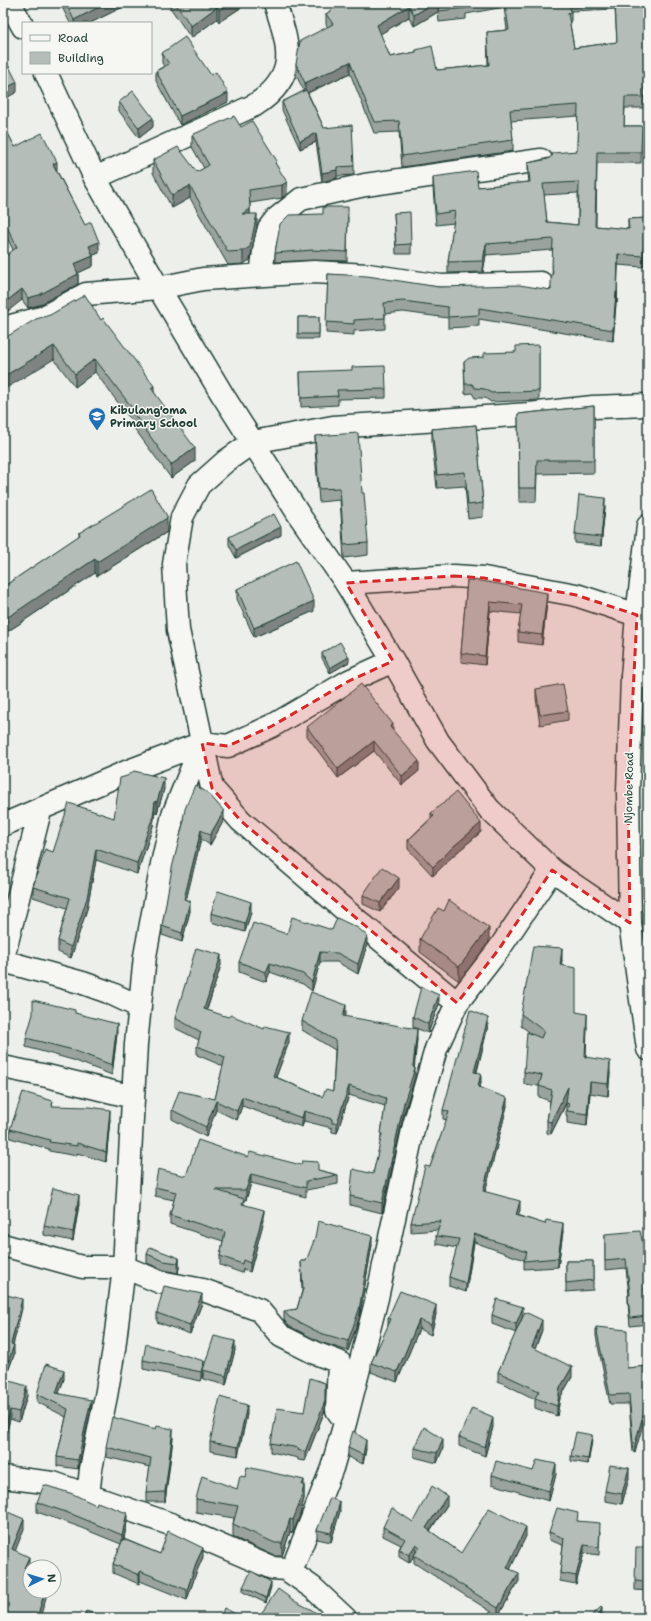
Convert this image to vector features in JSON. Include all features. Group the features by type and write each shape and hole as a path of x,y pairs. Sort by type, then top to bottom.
{"main road":[{"path":"10,3 22,25"},
{"path":"95,178 255,105 269,96 279,84 285,70 288,54 285,34 274,3"},
{"path":"46,74 95,178 158,288 222,394 301,518 346,583 393,661 438,741 489,809 552,870 630,923"},
{"path":"261,275 265,244 269,228 276,219 301,199 380,183 541,160"},
{"path":"3,328 44,317 86,294 158,288 203,279 314,272 368,275 441,286 541,283"},
{"path":"457,1003 352,916 242,821 212,788 178,630 174,564 182,517 199,485 226,460 253,442 333,428 529,414 593,407 648,405"},
{"name":"Njombe Road","path":"648,526 637,615 640,677 628,792 630,923 648,1049"},
{"path":"346,583 454,576 484,578 576,595 637,615"},
{"path":"3,825 126,772 202,743 228,746 272,726 349,681 393,661"},
{"path":"88,1496 91,1469 114,1349 124,1267 133,1098 145,956 173,816 202,743"},
{"path":"40,810 3,960 83,983 108,992 140,1007"},
{"path":"3,1477 53,1483 173,1525 272,1568 286,1569 293,1567 332,1468 346,1423 377,1298 414,1125 436,1049 457,1003 499,949 552,870"},
{"path":"3,1067 47,1076 133,1098"},
{"path":"3,1245 82,1267 124,1267 160,1282 203,1290 259,1310 281,1336 314,1353 339,1362 337,1410 346,1423"},
{"path":"286,1569 313,1588 345,1618"}],"highlighted area":[{"path":"454,576 484,578 576,595 637,615 628,792 630,923 552,870 499,949 457,1003 241,821 212,788 202,743 228,746 272,726 349,681 393,661 346,583"}],"building":[{"path":"66,3 107,3 74,20"},
{"path":"175,3 230,3 219,10 217,7 191,26"},
{"path":"342,3 434,3 414,15 409,6 377,25 390,57 416,52 416,50 432,46 437,70 489,65 487,32 509,30 505,3 569,3 571,12 568,13 574,48 617,42 615,3 647,3 648,63 645,63 644,97 625,97 624,126 642,126 641,152 597,152 595,226 629,229 628,219 648,218 648,233 644,233 643,256 618,254 617,292 613,330 479,308 479,315 448,317 448,307 403,301 384,303 385,318 354,320 354,324 326,322 328,274 367,276 439,287 519,285 551,290 551,279 553,272 553,239 486,244 483,261 448,262 455,211 436,214 433,177 476,171 478,187 530,182 528,163 548,159 553,155 553,153 577,151 578,105 510,110 513,140 402,156 399,121 374,122 350,62 305,83 296,64 300,41 333,24 326,14","holes":["579,182 578,225 547,222 543,184"]},
{"path":"438,3 466,3 466,8 439,11"},
{"path":"185,37 211,75 216,72 228,93 180,116 156,71 169,64 162,53"},
{"path":"3,55 17,82 3,90"},
{"path":"306,90 324,128 352,125 354,166 337,167 337,170 322,173 316,133 300,141 282,102"},
{"path":"133,91 153,118 139,128 119,102"},
{"path":"234,116 241,127 252,121 277,161 275,163 287,182 282,185 249,190 250,209 242,214 257,214 250,247 243,251 228,252 190,186 172,195 153,160 178,147 197,172 209,165 192,135"},
{"path":"3,124 15,147 42,133 57,162 53,164 85,225 91,222 99,242 89,246 93,256 74,264 78,274 39,295 28,298 22,289 3,304 3,258 17,247 3,219"},
{"path":"323,207 348,207 347,252 313,250 275,253 280,224 289,215 323,214"},
{"path":"410,212 411,244 396,245 394,213"},
{"path":"85,295 101,320 103,318 154,386 151,388 195,448 171,465 131,410 133,409 95,359 75,374 54,346 3,377 3,339 36,319 50,315"},
{"path":"298,317 319,317 319,334 298,334"},
{"path":"539,345 539,391 491,393 485,389 475,388 472,384 465,384 464,362 469,358 484,357 484,353 516,352 516,346"},
{"path":"385,366 386,389 337,390 338,396 301,398 300,372 352,370 352,367"},
{"path":"594,406 594,460 537,460 536,488 519,488 518,414"},
{"path":"476,425 483,503 468,505 465,472 437,475 432,429"},
{"path":"358,433 362,493 364,493 368,543 344,545 340,488 319,489 315,436"},
{"path":"151,489 167,518 97,562 95,559 3,620 3,587 80,535 79,533"},
{"path":"579,495 605,498 601,537 575,534"},
{"path":"274,514 281,527 236,550 229,537"},
{"path":"296,561 314,601 254,628 237,589"},
{"path":"467,580 482,581 547,593 542,635 518,632 522,605 490,602 485,656 461,653"},
{"path":"340,642 349,657 330,668 322,653"},
{"path":"361,684 393,724 390,727 419,761 402,776 374,741 338,769 307,727"},
{"path":"563,684 568,711 540,715 536,689"},
{"path":"134,771 164,778 157,802 155,801 153,816 137,863 96,849 87,898 71,947 58,941 70,898 33,887 45,849 53,852 69,803 114,818 120,778 127,776"},
{"path":"195,785 208,793 224,811 210,835 201,830 184,899 190,901 182,933 162,926 172,868 184,820 185,809"},
{"path":"456,792 481,823 454,846 433,867 408,840 434,816 431,813"},
{"path":"3,847 8,848 3,867"},
{"path":"382,867 399,878 380,903 363,895"},
{"path":"218,891 251,902 245,923 211,913"},
{"path":"449,900 489,928 459,967 420,939 438,908 444,911"},
{"path":"292,917 332,930 337,918 358,928 367,936 358,964 337,953 320,952 312,982 303,974 270,963 266,972 239,962 253,923 287,934"},
{"path":"533,946 562,948 560,965 576,968 576,1012 587,1014 585,1057 610,1061 608,1084 590,1082 587,1114 567,1111 569,1104 566,1103 568,1087 551,1122 547,1121 552,1090 539,1086 542,1075 524,1072 527,1032 541,1038 544,1031 521,1014"},
{"path":"196,948 221,955 204,1009 228,1017 231,1015 264,1029 265,1026 289,1032 273,1076 322,1097 326,1089 333,1091 336,1041 302,1021 311,992 346,1005 343,1016 417,1029 413,1067 415,1068 404,1103 382,1203 350,1196 353,1169 373,1174 382,1134 386,1098 349,1086 337,1123 332,1123 332,1119 304,1111 302,1118 242,1097 237,1111 216,1101 206,1127 172,1110 179,1091 215,1099 225,1057 197,1046 201,1032 175,1018"},
{"path":"421,987 439,995 428,1024 413,1017"},
{"path":"33,1000 75,1010 75,1013 117,1024 112,1065 73,1050 26,1038 33,1014"},
{"path":"470,1010 488,1018 474,1072 481,1073 478,1087 507,1098 483,1191 520,1201 516,1215 545,1224 546,1220 563,1223 558,1258 524,1261 527,1252 474,1234 466,1283 449,1277 459,1239 436,1236 441,1221 411,1223 425,1166 430,1167 449,1112 443,1110"},
{"path":"23,1092 53,1101 52,1106 90,1107 110,1110 106,1152 77,1143 77,1146 49,1142 50,1140 10,1129"},
{"path":"198,1140 248,1157 250,1152 301,1165 302,1161 318,1162 318,1170 338,1175 306,1181 306,1188 251,1174 246,1190 216,1190 244,1199 242,1204 264,1210 250,1263 243,1260 242,1264 220,1256 225,1232 170,1215 176,1192 155,1187 158,1169 186,1176"},
{"path":"53,1188 79,1195 73,1232 44,1226"},
{"path":"318,1221 372,1236 359,1310 348,1341 320,1333 289,1317 284,1311 297,1309 303,1289 301,1261 306,1261 315,1238"},
{"path":"640,1231 645,1253 648,1289 644,1288 648,1316 630,1318 628,1295 630,1295 626,1259 605,1261 605,1234"},
{"path":"150,1247 179,1258 178,1263 164,1261 147,1254"},
{"path":"566,1261 593,1261 593,1280 566,1283"},
{"path":"164,1286 202,1294 190,1325 157,1313"},
{"path":"400,1291 436,1305 431,1325 419,1320 397,1372 371,1363 391,1319 388,1318"},
{"path":"3,1294 22,1299 11,1344 14,1345 3,1376"},
{"path":"497,1299 523,1307 516,1324 492,1315"},
{"path":"525,1312 542,1320 532,1347 572,1367 560,1388 557,1406 535,1398 539,1391 498,1372"},
{"path":"596,1327 627,1330 627,1368 648,1366 648,1397 635,1444 633,1443 629,1394 610,1395"},
{"path":"214,1336 235,1341 226,1376 203,1370"},
{"path":"146,1344 204,1361 201,1372 143,1360"},
{"path":"46,1364 64,1370 56,1393 91,1400 78,1460 57,1457 68,1409 37,1394"},
{"path":"310,1378 325,1383 325,1401 305,1452 298,1450 299,1448 271,1443 277,1408 304,1412"},
{"path":"3,1379 27,1386 19,1412 10,1410 3,1436"},
{"path":"220,1397 247,1405 238,1447 210,1442"},
{"path":"472,1408 493,1417 485,1447 459,1437"},
{"path":"112,1417 156,1429 157,1426 173,1429 165,1492 146,1493 151,1458 106,1447"},
{"path":"424,1427 443,1439 437,1453 414,1448"},
{"path":"353,1431 366,1440 363,1455 348,1448"},
{"path":"576,1432 592,1435 588,1459 571,1456"},
{"path":"537,1460 556,1464 549,1491 492,1475 496,1461 533,1471"},
{"path":"610,1465 629,1468 622,1494 605,1491"},
{"path":"247,1467 304,1480 299,1505 293,1520 290,1519 282,1543 275,1543 233,1524 238,1506 196,1499 202,1476 237,1489 240,1476 245,1477"},
{"path":"44,1485 73,1494 96,1505 97,1502 127,1513 122,1535 74,1515 37,1502"},
{"path":"432,1486 447,1496 426,1528 461,1553 489,1508 526,1527 507,1568 519,1573 498,1608 414,1555 420,1547 416,1544 409,1555 399,1549 405,1539 383,1527 392,1508 413,1522"},
{"path":"330,1498 340,1502 331,1533 317,1530"},
{"path":"557,1508 578,1513 577,1521 600,1523 599,1547 584,1545 576,1576 560,1573 564,1538 549,1532"},
{"path":"3,1510 24,1519 12,1549 29,1557 28,1559 22,1559 22,1599 43,1599 38,1614 52,1618 3,1618"},
{"path":"645,1519 648,1519 648,1541"},
{"path":"168,1531 203,1548 196,1563 187,1590 140,1571 139,1575 113,1564 123,1539 160,1554"},
{"path":"636,1547 648,1547 648,1582 635,1581"},
{"path":"251,1571 271,1582 266,1598 243,1587"},
{"path":"278,1589 296,1602 312,1610 322,1618 258,1618"},
{"path":"601,1607 602,1608 597,1618 589,1618"},
{"path":"224,1608 244,1618 220,1618"},
{"path":"86,1611 109,1618 84,1618"}],"place":[{"name":"Kibulang'oma Primary School","path":"97,431"}]}
